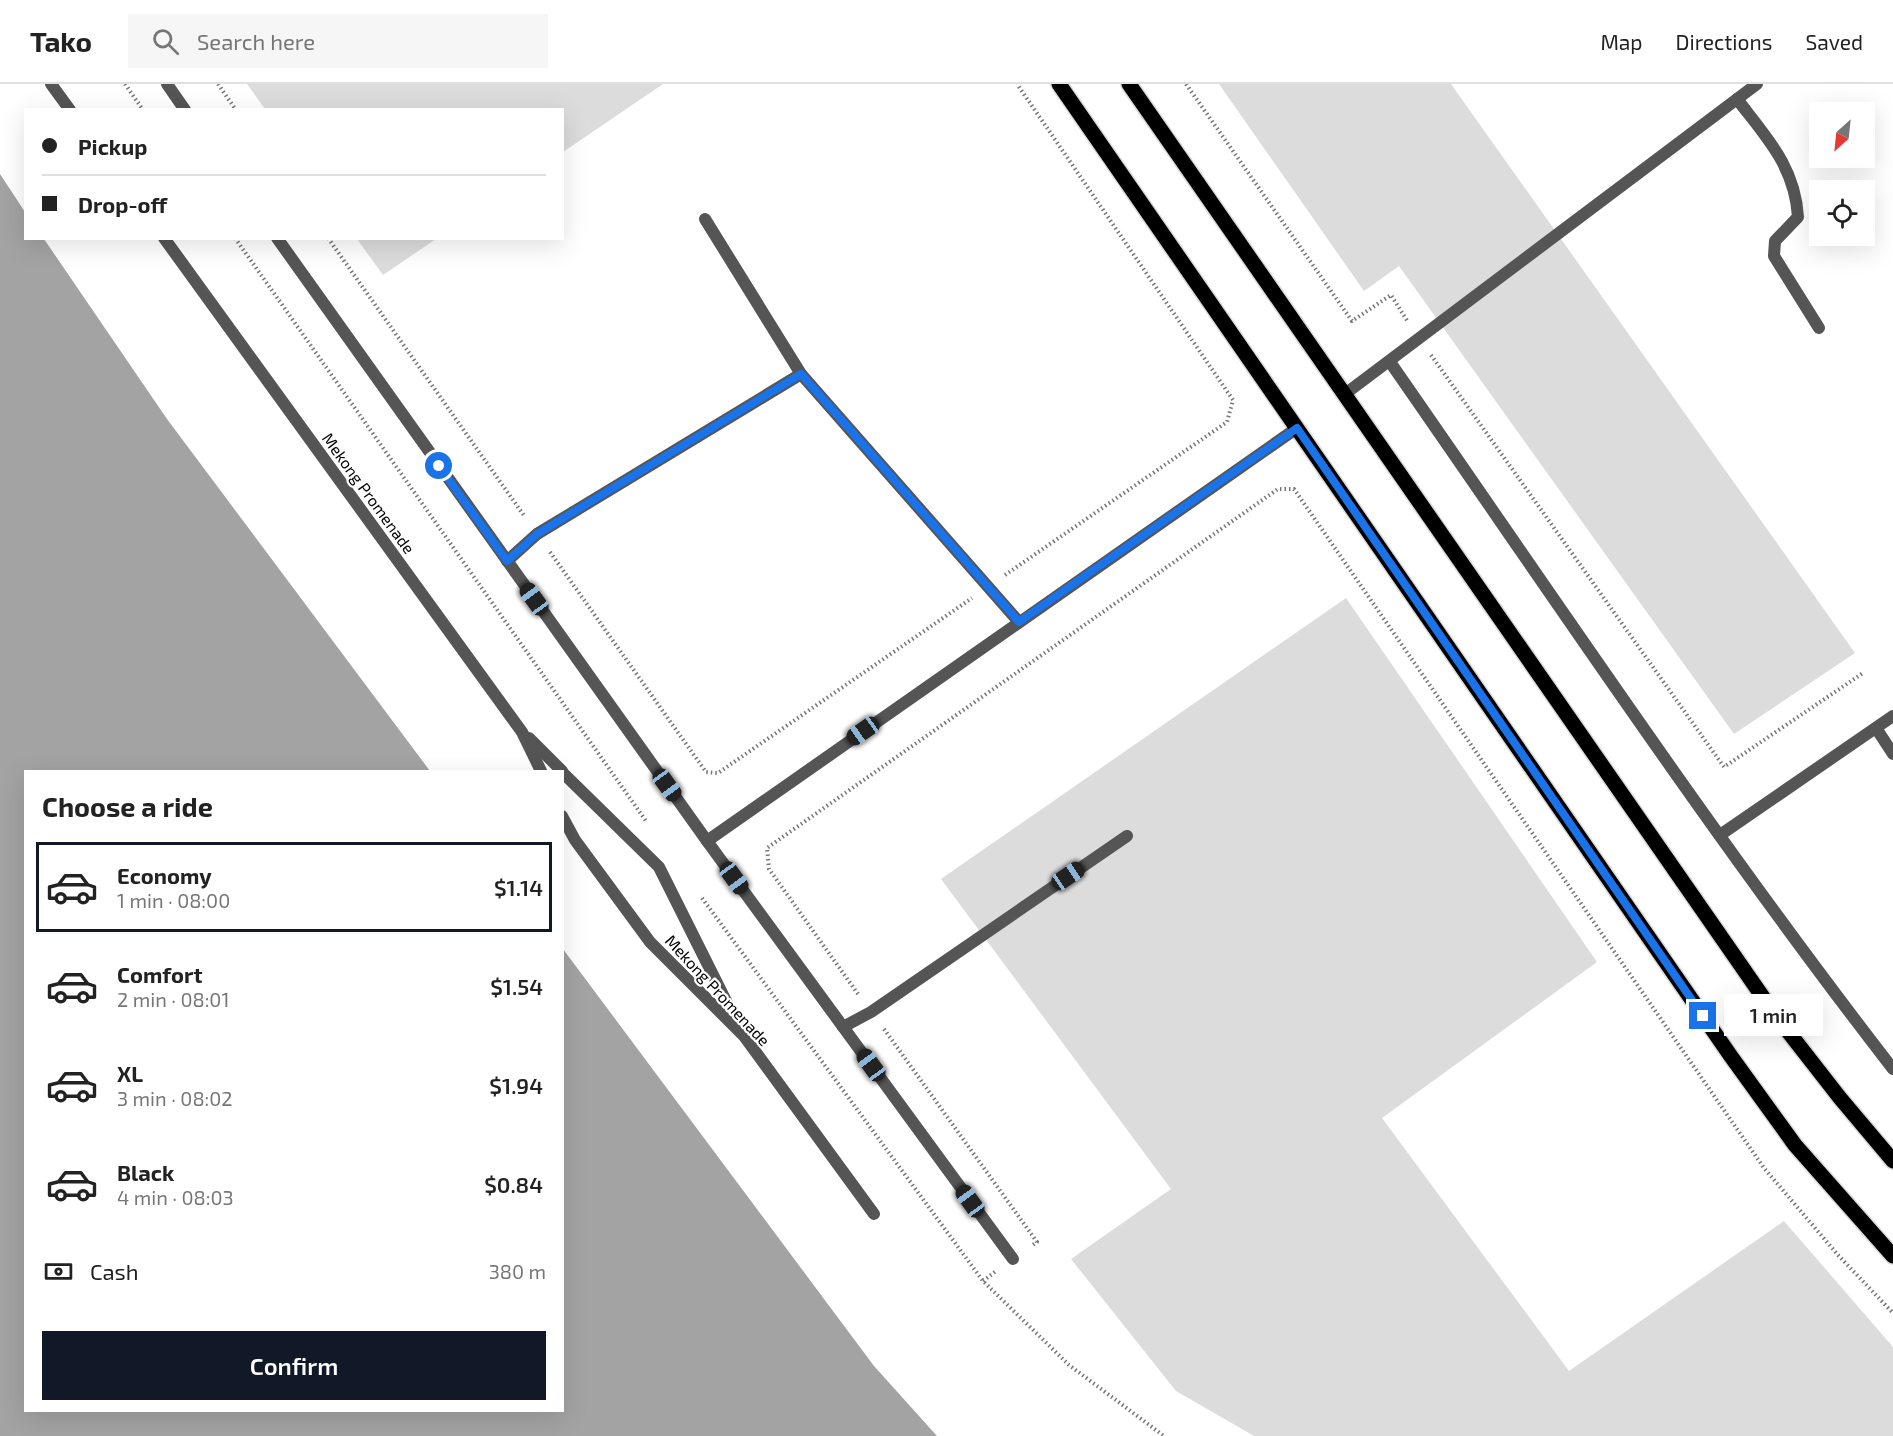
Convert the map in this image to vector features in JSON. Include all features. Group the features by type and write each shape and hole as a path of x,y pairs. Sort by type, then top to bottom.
{"main road":[{"path":"1059,84 1788,1136 1893,1256"},
{"path":"1129,84 1776,1016 1893,1161"}],"street":[{"path":"51,84 69,108"},
{"path":"167,84 184,108"},
{"path":"1345,394 1420,340 1757,84"},
{"path":"1737,99 1784,160 1797,199 1798,217 1775,241 1774,256 1819,328"},
{"path":"705,219 801,374 1019,622"},
{"name":"Mekong Promenade","path":"165,240 522,732 541,770"},
{"path":"278,240 706,840 1013,1259"},
{"path":"1390,362 1720,835 1826,982 1893,1069"},
{"path":"507,561 537,534 801,374"},
{"path":"706,840 1297,428"},
{"path":"1720,835 1893,716"},
{"path":"1875,728 1893,754"},
{"path":"522,732 561,770"},
{"path":"564,773 660,867 744,1036"},
{"name":"Mekong Promenade","path":"564,820 575,840 650,942 744,1036 874,1214"},
{"path":"843,1027 871,1012 1127,836"}],"path":[{"path":"125,84 143,108"},
{"path":"218,84 235,108"},
{"path":"329,240 706,772 718,773 1227,422 1233,400 1017,84"},
{"path":"1186,84 1352,321 1391,295 1420,340 1724,767 1863,673"},
{"path":"1037,1242 769,869 767,848 1278,489 1294,489 1764,1168 1838,1255 1893,1313"}],"shaded area":[{"path":"247,84 663,84 564,151 564,108 264,108"},
{"path":"1219,84 1451,84 1855,653 1734,734 1399,266 1364,291"},
{"path":"0,174 24,210 24,240 45,240 167,419 429,770 24,770 24,1412 564,1412 564,950 874,1366 937,1436 0,1436"},
{"path":"358,240 435,240 383,275"},
{"path":"1346,598 1597,962 1382,1118 1569,1371 1784,1221 1893,1347 1893,1436 1254,1436 1176,1391 1071,1259 1171,1189 941,879"}],"route":[{"path":"439,466 507,561 537,534 801,374 1019,622 1297,428 1703,1016"}]}
